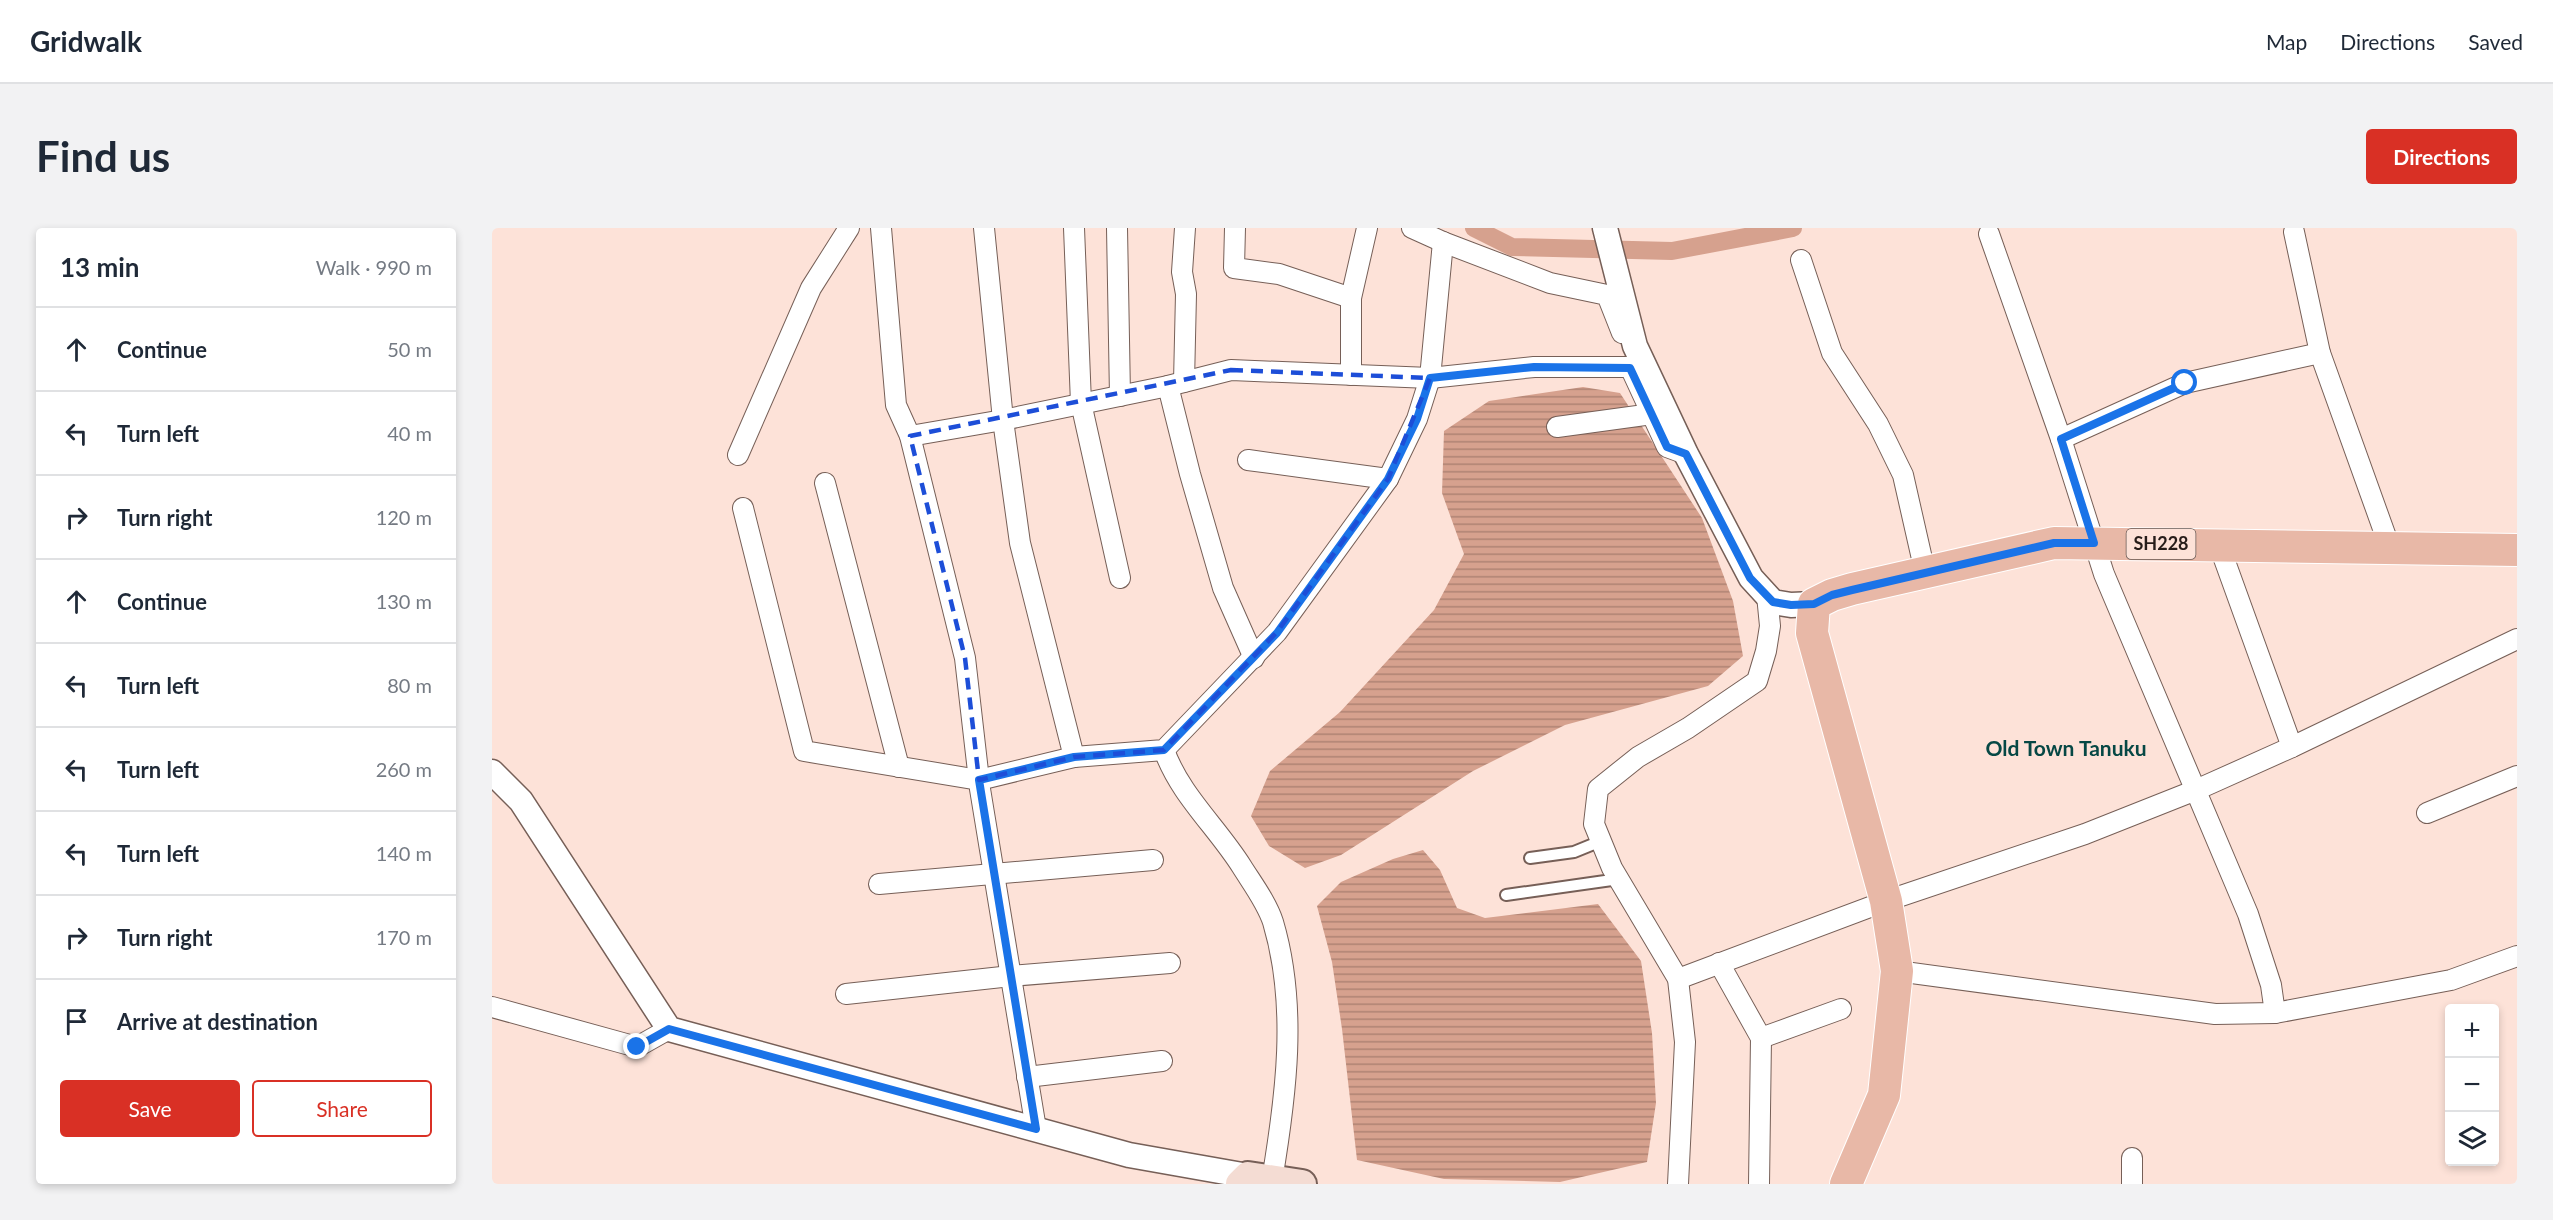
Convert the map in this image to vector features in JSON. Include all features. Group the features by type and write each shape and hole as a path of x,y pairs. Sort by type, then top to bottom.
{"main road":[{"name":"SH228","path":"1814,604 1832,595 2054,543 2517,550"},
{"path":"1814,604 1812,633 1886,901 1897,971 1884,1095 1846,1184"},
{"path":"1253,1180 1302,1184"}],"street":[{"path":"738,455 811,288 849,228"},
{"path":"881,228 896,405 910,436 965,658 979,780 1036,1129"},
{"path":"984,228 1004,420 1020,543 1074,757"},
{"path":"1074,228 1081,403 1120,578"},
{"path":"1117,228 1120,396"},
{"path":"1185,228 1182,272 1186,294 1176,384 1190,474 1223,588 1254,658"},
{"path":"1236,228 1234,268 1279,274 1350,298"},
{"path":"1351,375 1350,298 1367,228"},
{"path":"1412,228 1550,283 1607,295 1620,325 1630,368 1667,447 1686,454"},
{"path":"1605,228 1635,345 1686,454 1750,578 1773,602 1814,604"},
{"path":"2294,232 2320,353 2390,548"},
{"path":"1989,234 2061,439 2104,574 2248,914 2271,985 2275,1014"},
{"path":"743,508 804,751 979,780 1074,757 1164,750 1277,633 1388,479 1417,419 1430,378 1443,242"},
{"path":"1801,260 1832,353 1878,424 1903,474 1925,572"},
{"path":"2061,439 2185,383 2320,353"},
{"path":"910,436 1004,420 1176,384 1231,370 1430,378 1534,367 1630,368"},
{"path":"1557,427 1652,414"},
{"path":"1248,460 1388,479"},
{"path":"825,483 899,767"},
{"path":"2219,545 2292,747"},
{"path":"1678,1184 1685,1042 1678,979 1618,879 1601,842 1594,824 1598,789 1638,758 1688,728 1756,681 1766,651 1770,626 1767,595"},
{"path":"1678,979 1886,901 2085,834 2196,790 2292,747 2517,639"},
{"path":"492,772 521,801 669,1029 1129,1155 1253,1180 1284,1109 1288,1024 1282,971 1272,921 1224,838 1195,806 1171,772 1164,750"},
{"path":"2427,813 2517,776"},
{"path":"879,884 1153,860"},
{"path":"1897,971 2215,1014 2275,1014 2451,981 2517,956"},
{"path":"846,994 1011,976 1170,963"},
{"path":"1719,963 1761,1038 1759,1184"},
{"path":"492,1007 637,1047 669,1029"},
{"path":"1761,1038 1841,1009"},
{"path":"1027,1077 1162,1061"},
{"path":"2132,1158 2132,1184"}],"lane":[{"path":"1530,858 1574,852 1601,842"},
{"path":"1506,895 1618,879"}],"highlighted area":[{"path":"1231,370 1430,378 1388,479 1277,632 1164,750 1074,757 979,780 965,658 910,436"}],"shaded area":[{"path":"1583,387 1620,393 1702,518 1733,601 1743,656 1708,686 1565,725 1473,771 1341,855 1305,868 1269,846 1251,816 1270,771 1340,712 1434,610 1464,554 1442,493 1444,431 1489,401"},
{"path":"1423,850 1440,870 1457,908 1485,918 1598,904 1641,961 1652,1033 1656,1103 1647,1162 1560,1182 1444,1179 1357,1160 1332,962 1317,906 1341,882 1393,859"}],"waterway":[{"path":"1474,228 1512,247 1672,251 1793,228"}],"district":[{"name":"Old Town Tanuku","path":"2066,749"}],"route":[{"path":"637,1047 669,1029 1036,1129 979,780 1074,757 1164,750 1277,633 1388,479 1417,419 1430,378 1534,367 1630,368 1667,447 1686,454 1750,578 1773,602 1791,605 1814,604 1832,595 2054,543 2094,543 2061,439 2185,383"}]}
